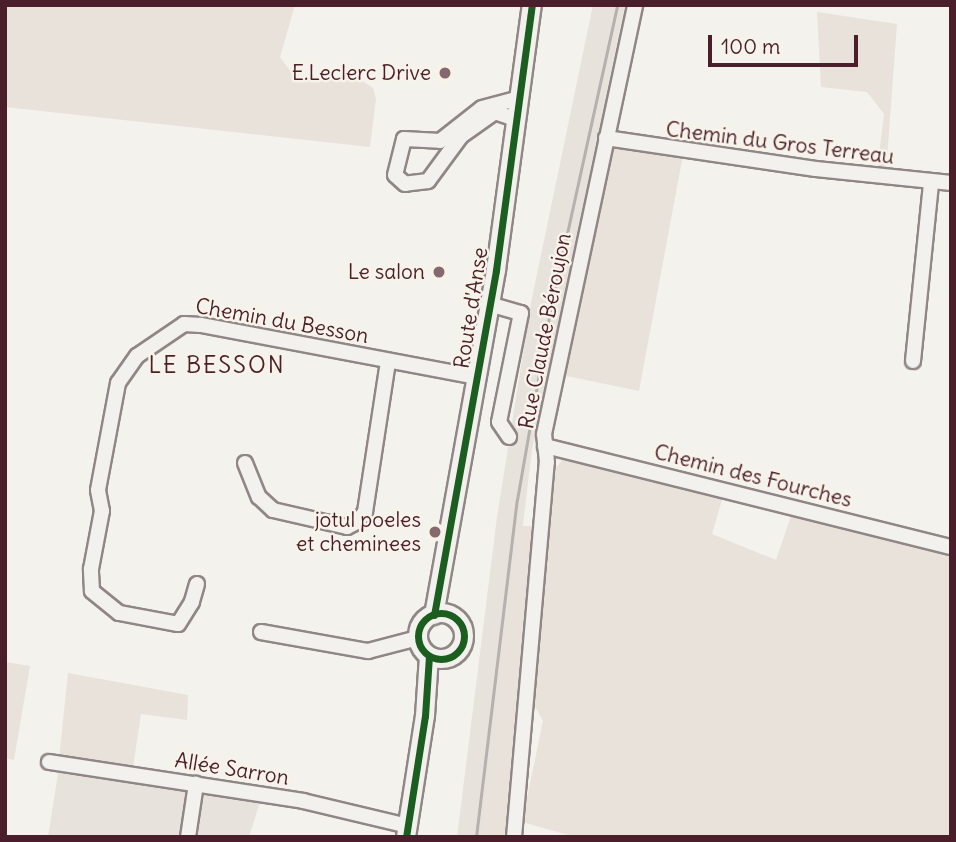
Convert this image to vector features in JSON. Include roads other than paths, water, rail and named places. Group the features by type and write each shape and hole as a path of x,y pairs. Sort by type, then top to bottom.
{"main road":[{"name":"Route d'Anse","path":"440,615 516,129 532,5"},
{"name":"Route d'Anse","path":"440,615 496,306 540,5"},
{"path":"440,615 459,624 463,638 457,652 436,657 418,638 422,623 440,615"},
{"path":"407,831 436,657"}],"street":[{"name":"Rue Claude Béroujon","path":"514,837 544,434 635,5"},
{"path":"516,129 512,118 495,112 474,124 422,185 399,182 395,175 404,139 440,141 482,108 520,98"},
{"name":"Chemin du Gros Terreau","path":"606,138 931,183 951,183"},
{"path":"913,361 931,183"},
{"path":"496,306 521,313 499,422 509,437"},
{"name":"Chemin du Besson","path":"197,584 192,602 178,624 118,613 92,591 90,569 102,511 98,490 124,369 184,324 477,377"},
{"path":"245,463 259,497 273,510 347,527 357,522 365,512 388,360"},
{"name":"Chemin des Fourches","path":"545,446 951,547"},
{"path":"261,632 368,650 418,638"},
{"name":"Allée Sarron","path":"49,762 303,801 407,831"},
{"path":"188,837 196,784"}],"railway":[{"path":"476,837 517,500 550,311 617,5"}],"place":[{"name":"E.Leclerc Drive","path":"445,73"},
{"name":"Le salon","path":"439,272"},
{"name":"jotul poeles et cheminees","path":"435,532"}],"district":[{"name":"LE BESSON","path":"217,365"}]}
